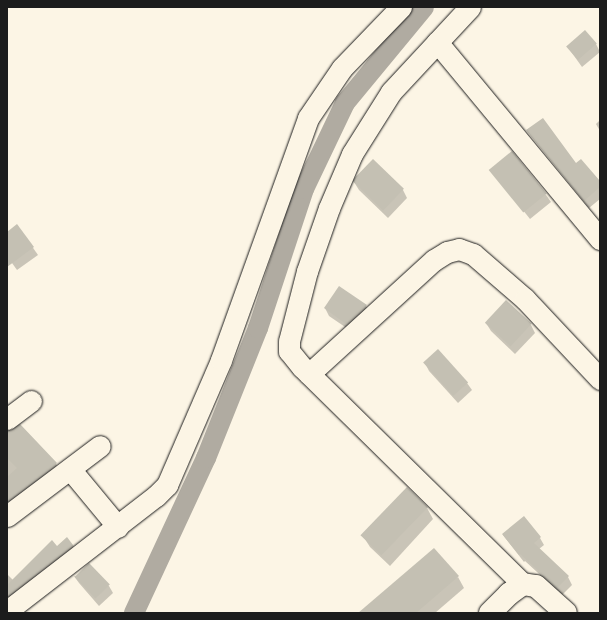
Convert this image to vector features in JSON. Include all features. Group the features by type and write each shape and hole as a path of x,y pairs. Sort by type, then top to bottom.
{"main road":[{"path":"490,613 509,594 523,584 536,586 566,613"}],"street":[{"path":"7,611 118,527 167,485 221,360 308,118 342,68 401,7"},
{"path":"470,7 391,92 352,154 329,208 307,271 289,341 289,351 309,374 523,584"},
{"path":"437,42 600,239"},
{"path":"309,374 434,260 447,252 459,249 473,254 525,299 600,379"},
{"path":"7,419 31,401"},
{"path":"7,516 100,446"},
{"path":"70,469 118,527"}],"building":[{"path":"585,30 597,44 578,60 566,46"},
{"path":"543,118 576,163 581,159 600,181 600,187 584,201 526,130"},
{"path":"512,151 547,194 523,213 489,170"},
{"path":"373,159 404,189 383,210 352,181"},
{"path":"17,224 34,247 7,267 7,232"},
{"path":"339,286 367,305 346,324 324,308"},
{"path":"506,300 532,324 510,347 485,323"},
{"path":"438,349 468,382 453,396 423,362"},
{"path":"20,424 57,463 7,501 7,477 17,468 7,458 7,431"},
{"path":"407,487 428,507 381,555 360,535"},
{"path":"524,516 541,537 534,543 569,576 557,588 520,554 519,555 502,534"},
{"path":"67,537 73,545 7,596 7,585 52,540 57,546"},
{"path":"434,548 459,576 416,613 358,613"},
{"path":"89,563 110,585 95,598 75,577"}],"waterway":[{"path":"134,613 206,458 258,328 304,189 345,103 424,7"}]}
